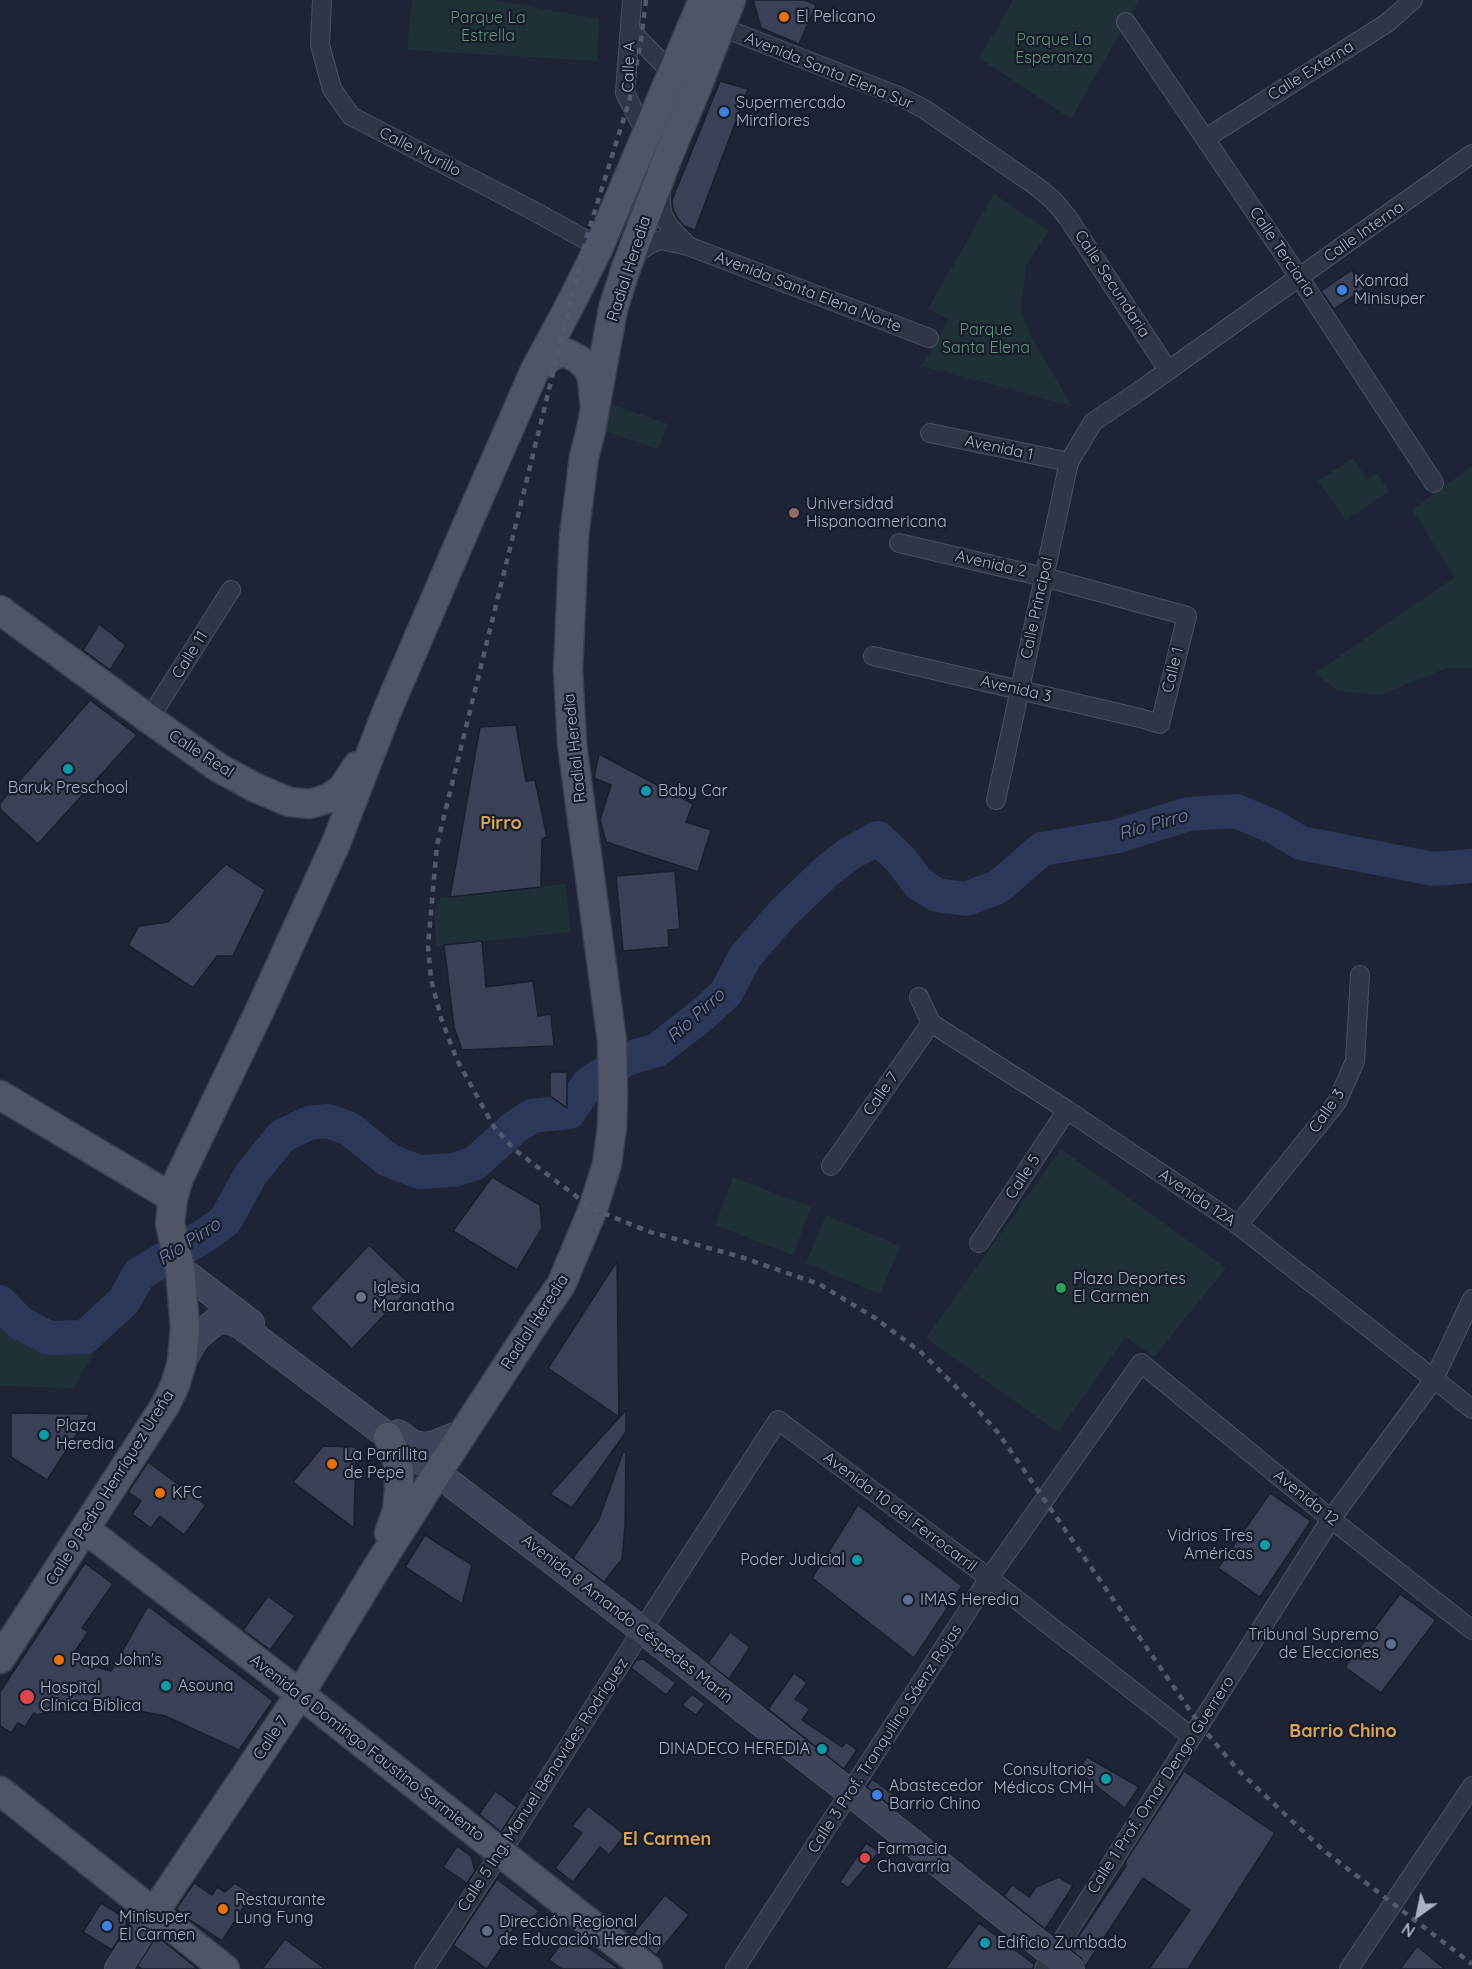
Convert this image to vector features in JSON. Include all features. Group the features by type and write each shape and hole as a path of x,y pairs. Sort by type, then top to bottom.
{"main road":[{"name":"Radial Heredia","path":"172,1210 179,1178 259,1012 336,843 387,711 535,370 598,247 703,0"},
{"name":"Radial Heredia","path":"437,1473 561,1285 593,1209 607,1164 614,1096 612,1041 572,744 568,670 574,536 584,457 613,309 664,166 730,0"},
{"path":"626,268 631,233 682,102 683,90 672,73 702,34 709,28 721,27"},
{"path":"535,370 559,353 567,353 578,359 588,368 592,378 594,408"},
{"name":"Calle Real","path":"0,610 219,768 256,788 289,802 310,804 329,798 342,789 387,711"},
{"path":"0,1095 172,1210 179,1267"},
{"name":"Calle 9 Pedro Henríquez Ureña","path":"0,1659 166,1404 182,1362 185,1327 179,1267"},
{"path":"378,1566 397,1511 399,1490 396,1454 388,1437"},
{"name":"Calle 7","path":"153,1914 300,1694 437,1473"},
{"name":"Avenida 6 Domingo Faustino Sarmiento","path":"85,1529 300,1694 648,1969"},
{"path":"0,1791 225,1969"}],"street":[{"name":"Calle Murillo","path":"322,0 321,45 326,67 332,89 351,116 598,247"},
{"name":"Calle A","path":"632,0 626,93 646,134"},
{"name":"Calle Externa","path":"1206,138 1387,23 1413,0"},
{"name":"Calle Terciaria","path":"1126,22 1299,277 1434,483"},
{"name":"Avenida Santa Elena Sur","path":"721,27 901,97 952,128 1053,200"},
{"name":"Calle A","path":"631,31 672,73"},
{"name":"Calle Interna","path":"1093,422 1472,154"},
{"name":"Avenida Santa Elena Norte","path":"664,166 662,213 669,226 688,246"},
{"name":"Calle Secundaria","path":"1053,200 1068,218 1168,370"},
{"name":"Avenida Santa Elena Norte","path":"626,268 640,251 652,243 662,240 688,246 928,338"},
{"name":"Calle Principal","path":"996,800 1069,462 1093,422"},
{"name":"Avenida 1","path":"930,433 1069,462"},
{"name":"Avenida 2","path":"899,543 1044,577 1187,616"},
{"name":"Calle 11","path":"149,719 231,590"},
{"name":"Calle 1","path":"1160,724 1187,616"},
{"name":"Avenida 3","path":"873,656 1160,724"},
{"name":"Calle 3","path":"1238,1225 1337,1102 1355,1061 1360,975"},
{"path":"919,997 931,1023"},
{"name":"Avenida 12A","path":"931,1023 1067,1110 1238,1225 1472,1409"},
{"name":"Calle 7","path":"831,1166 931,1023"},
{"name":"Calle 5","path":"979,1243 1067,1110"},
{"path":"179,1267 412,1443 423,1446 435,1444 464,1432"},
{"name":"Calle 1 Prof. Omar Dengo Guerrero","path":"1056,1964 1192,1737 1331,1519 1434,1379 1472,1299"},
{"name":"Avenida 8 Amando Céspedes Marín","path":"182,1362 196,1338 206,1328 216,1322 227,1320 240,1325 642,1630 849,1792 1056,1964"},
{"name":"Avenida 12","path":"1141,1363 1331,1519 1472,1630"},
{"name":"Calle 3 Prof. Tranquilino Sáenz Rojas","path":"735,1969 989,1578 1141,1363"},
{"name":"Avenida 10 del Ferrocarril","path":"778,1420 989,1578 1192,1737"},
{"name":"Calle 5 Ing. Manuel Benavides Rodríguez","path":"424,1969 778,1420"},
{"path":"1352,1968 1472,1786"},
{"name":"Calle 7","path":"118,1969 153,1914"}],"green space":[{"name":"Parque La Estrella","path":"412,0 493,0 599,19 597,61 407,50"},
{"name":"Parque La Esperanza","path":"1013,0 1139,0 1071,119 979,58"},
{"name":"Parque Santa Elena","path":"994,194 1049,231 1026,265 1021,308 1030,335 1072,406 922,366 949,320 928,309"},
{"path":"611,404 668,424 658,449 604,431"},
{"path":"1353,458 1367,480 1377,473 1389,491 1346,520 1318,481"},
{"path":"1472,466 1472,668 1446,668 1381,695 1338,691 1315,673 1455,577 1412,510"},
{"path":"565,884 571,932 436,946 434,910 441,898"},
{"name":"Plaza Deportes El Carmen","path":"1061,1149 1226,1268 1154,1357 1126,1337 1058,1432 926,1338"},
{"path":"733,1177 811,1207 793,1255 715,1225"},
{"path":"826,1215 900,1246 880,1294 806,1263"},
{"path":"124,1301 74,1388 0,1386 0,1302 20,1323 49,1338 85,1336"}],"building":[{"name":"El Pelicano","path":"753,0 805,0 816,5 799,44 761,28"},
{"path":"720,81 748,89 695,230 684,226 678,219 673,210 672,200"},
{"name":"Konrad Minisuper","path":"1352,270 1365,288 1334,309 1321,291"},
{"path":"99,624 126,645 110,670 83,650"},
{"name":"Baruk Preschool","path":"90,700 137,735 38,844 0,809 0,803"},
{"path":"516,725 526,781 535,780 547,837 542,839 541,887 450,897 480,727"},
{"path":"599,754 693,804 686,822 711,830 698,872 606,842 600,820 611,785 594,778"},
{"path":"226,864 265,890 233,956 217,956 193,988 128,945 139,926 168,922"},
{"path":"675,871 680,929 668,930 669,947 623,951 616,876"},
{"path":"482,941 486,987 533,981 538,1016 551,1014 554,1046 462,1050 454,1027 444,945"},
{"path":"550,1072 567,1072 567,1108 550,1096"},
{"path":"492,1177 540,1205 542,1228 517,1270 453,1231"},
{"name":"Iglesia Maranatha","path":"369,1245 412,1286 352,1349 310,1308"},
{"path":"617,1261 619,1417 548,1368"},
{"path":"626,1410 626,1432 572,1508 550,1494"},
{"name":"Plaza Heredia","path":"11,1413 90,1414 47,1480 11,1457"},
{"name":"La Parrillita de Pepe","path":"323,1446 356,1447 354,1528 293,1482"},
{"path":"623,1452 626,1452 625,1527 622,1559 604,1582 573,1558 599,1519"},
{"name":"KFC","path":"148,1462 206,1505 184,1535 160,1516 151,1528 132,1514 141,1501 128,1492"},
{"name":"Vidrios Tres Américas","path":"1270,1493 1311,1521 1260,1597 1218,1568"},
{"path":"858,1505 962,1586 914,1658 812,1578"},
{"path":"425,1535 472,1565 462,1604 405,1567"},
{"name":"Asouna","path":"85,1563 113,1584 82,1628 88,1632 74,1653 93,1666 111,1671 148,1606 273,1701 239,1750 165,1716 91,1702 37,1715 34,1713 25,1727 18,1723 11,1733 0,1726 0,1692"},
{"name":"Tribunal Supremo de Elecciones","path":"1400,1594 1436,1620 1381,1693 1345,1667"},
{"path":"268,1596 295,1616 270,1650 243,1630"},
{"path":"730,1632 750,1647 729,1679 708,1663"},
{"path":"643,1659 676,1683 666,1695 631,1668 636,1660"},
{"path":"794,1673 807,1683 795,1699 810,1709 802,1720 842,1747 846,1742 857,1750 844,1769 768,1709"},
{"path":"692,1694 705,1704 696,1715 682,1705"},
{"name":"Consultorios Médicos CMH","path":"1087,1757 1139,1787 1125,1808 1077,1771"},
{"path":"1184,1771 1275,1833 1188,1969 1149,1969 1190,1910 1143,1878 1085,1967 1081,1958 1070,1949 1126,1866 1125,1862"},
{"path":"872,1779 900,1799 893,1808 867,1787"},
{"path":"495,1791 517,1807 501,1832 479,1814"},
{"path":"588,1806 625,1835 609,1855 600,1847 573,1882 555,1868 582,1833 572,1826"},
{"path":"866,1843 879,1852 848,1888 840,1882"},
{"path":"457,1846 471,1856 475,1871 467,1883 443,1867"},
{"path":"1059,1877 1073,1886 1045,1929 1004,1896 1012,1885 1029,1897 1036,1887"},
{"name":"Dirección Regional de Educación Heredia","path":"497,1879 539,1911 529,1925 521,1918 487,1969 453,1945"},
{"name":"Restaurante Lung Fung","path":"194,1883 212,1895 217,1887 225,1892 235,1883 252,1894 222,1941 176,1909"},
{"path":"665,1895 689,1915 656,1955 632,1935"},
{"name":"Minisuper El Carmen","path":"101,1903 127,1919 126,1928 112,1950 83,1932"},
{"name":"Edificio Zumbado","path":"979,1923 1034,1964 1033,1969 945,1969"},
{"path":"569,1933 619,1969 562,1969 549,1960"},
{"path":"155,1938 163,1941 198,1969 142,1969 137,1966"},
{"path":"285,1939 325,1969 262,1969"},
{"path":"1417,1946 1445,1969 1400,1969"}],"waterway":[{"name":"Río Pirro","path":"0,1302 20,1323 49,1338 85,1337 124,1301 139,1274 225,1221 251,1174 282,1136 309,1123 328,1121 350,1129 388,1160 419,1172 454,1170 475,1163 515,1127 532,1116 569,1112 588,1084 626,1059 657,1050 702,1015 726,993 745,957 783,913 827,871 849,854 878,838 901,860 919,884 937,895 966,899 998,887 1042,849 1118,836 1188,814 1236,811 1274,827 1301,843 1433,869 1472,866"}],"railway":[{"path":"646,0 641,41 629,102 586,239 437,845 428,946 431,979 441,1018 457,1060 494,1127 515,1150 593,1209 650,1232 738,1256 819,1284 875,1318 922,1353 999,1434 1200,1725 1238,1770 1323,1850 1472,1964"}],"place":[{"name":"El Pelicano","path":"784,17"},
{"name":"Supermercado Miraflores","path":"724,112"},
{"name":"Konrad Minisuper","path":"1342,290"},
{"name":"Universidad Hispanoamericana","path":"794,513"},
{"name":"Baruk Preschool","path":"68,769"},
{"name":"Baby Car","path":"646,791"},
{"name":"Plaza Deportes El Carmen","path":"1061,1288"},
{"name":"Iglesia Maranatha","path":"361,1297"},
{"name":"Plaza Heredia","path":"44,1435"},
{"name":"La Parrillita de Pepe","path":"332,1464"},
{"name":"KFC","path":"160,1493"},
{"name":"Vidrios Tres Américas","path":"1265,1545"},
{"name":"Poder Judicial","path":"857,1560"},
{"name":"IMAS Heredia","path":"908,1600"},
{"name":"Tribunal Supremo de Elecciones","path":"1391,1644"},
{"name":"Papa John's","path":"59,1660"},
{"name":"Asouna","path":"166,1686"},
{"name":"Hospital Clínica Bíblica","path":"27,1697"},
{"name":"DINADECO HEREDIA","path":"822,1749"},
{"name":"Consultorios Médicos CMH","path":"1106,1779"},
{"name":"Abastecedor Barrio Chino","path":"877,1795"},
{"name":"Farmacia Chavarría","path":"865,1858"},
{"name":"Restaurante Lung Fung","path":"223,1909"},
{"name":"Minisuper El Carmen","path":"107,1926"},
{"name":"Dirección Regional de Educación Heredia","path":"487,1931"},
{"name":"Edificio Zumbado","path":"985,1943"}],"district":[{"name":"Pirro","path":"501,824"},
{"name":"Barrio Chino","path":"1343,1732"},
{"name":"El Carmen","path":"667,1840"}]}
